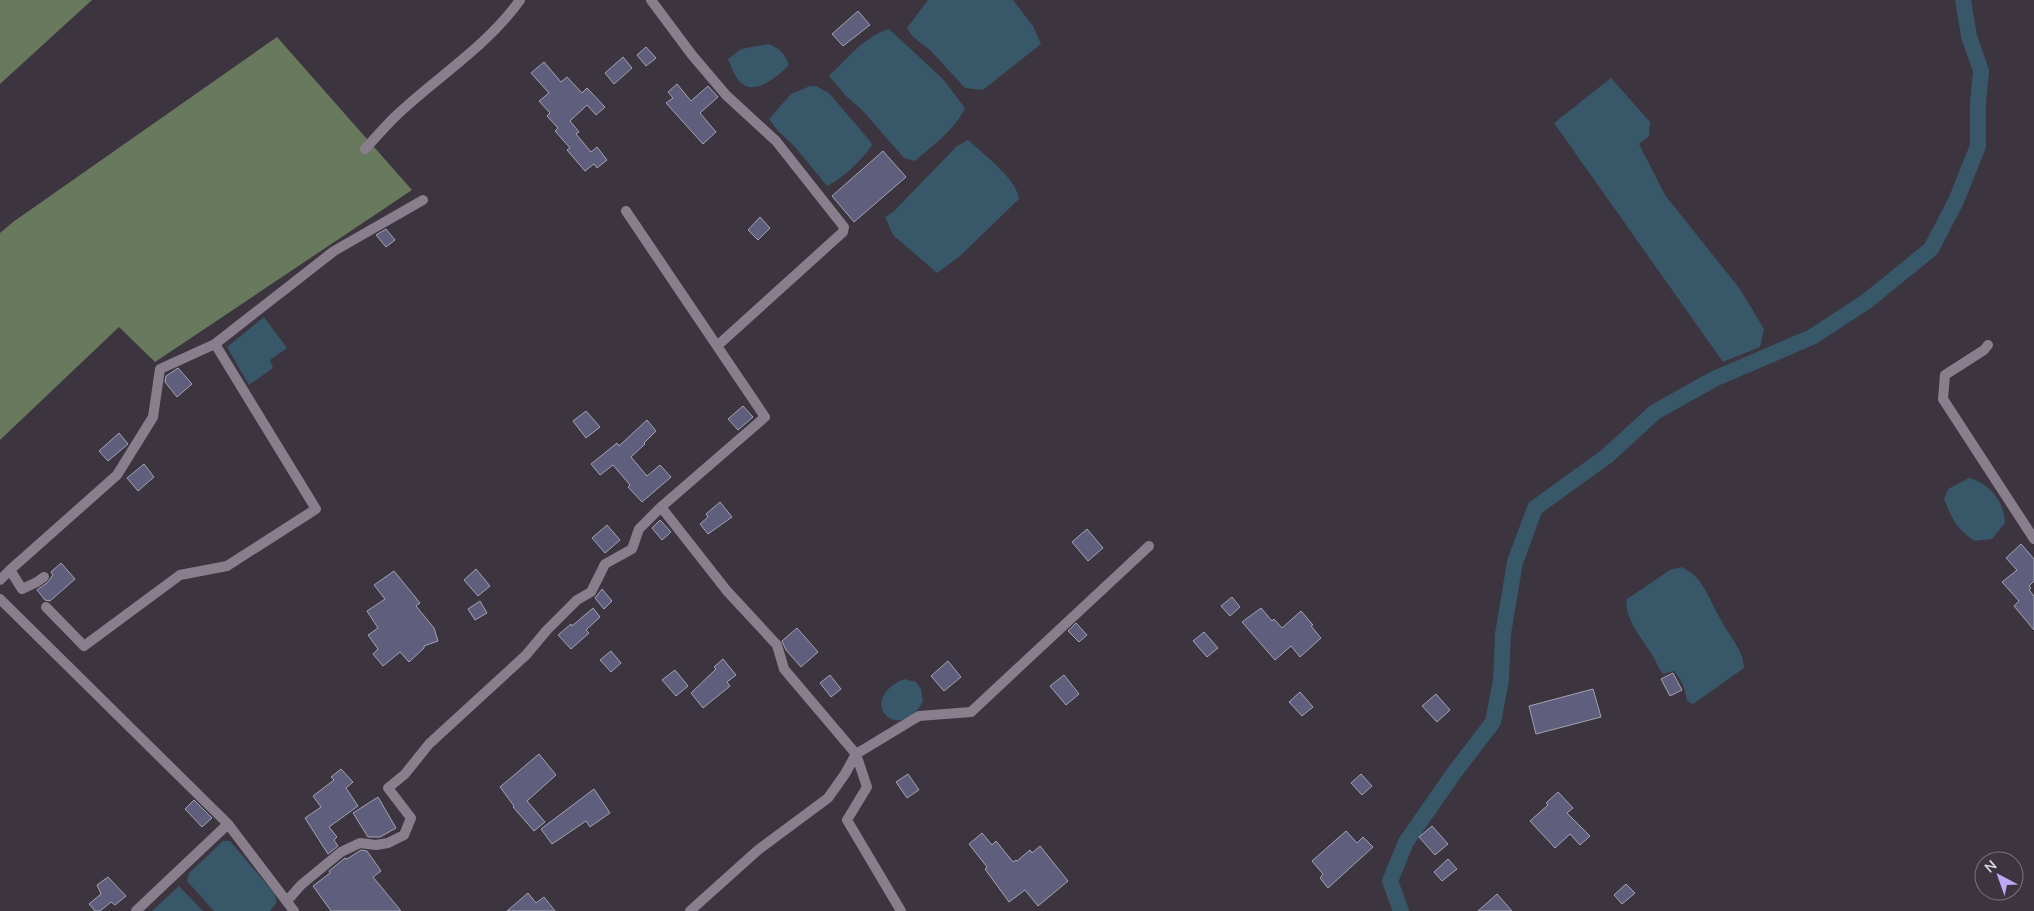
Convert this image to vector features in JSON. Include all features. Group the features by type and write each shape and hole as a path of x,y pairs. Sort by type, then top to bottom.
{"street":[{"path":"365,149 399,113 476,48 507,19 520,0"},
{"path":"651,0 692,55 726,95 776,140 844,227 843,232 717,346"},
{"path":"0,580 117,475 153,417 160,369 215,344 334,250 423,200"},
{"path":"287,901 302,885 341,852 360,843 376,845 388,843 404,835 411,818 388,788 405,774 429,744 526,655 547,630 577,600 591,592 605,564 632,549 639,530 661,507 765,417 626,211"},
{"path":"46,606 84,646 180,574 227,566 316,509 215,344"},
{"path":"1988,345 1984,350 1945,375 1943,399 2034,539"},
{"path":"661,507 727,591 777,645 784,669 856,754 867,787 847,820 901,911"},
{"path":"690,911 758,850 828,798 856,754 919,716 971,712 1149,546"},
{"path":"10,570 22,589 44,577"},
{"path":"0,599 228,824 294,911"},
{"path":"136,911 228,824"}],"green space":[{"path":"0,0 92,0 0,84"},
{"path":"277,37 412,190 155,362 119,327 0,440 0,233"}],"water":[{"path":"928,0 1013,0 1033,26 1041,44 983,90 965,88 930,50 913,37 907,28"},
{"path":"889,29 943,79 965,108 949,130 915,161 904,158 829,76 864,42"},
{"path":"768,44 776,47 781,52 789,65 766,84 752,87 745,86 737,79 728,59 741,49"},
{"path":"1611,78 1650,122 1649,136 1639,144 1665,195 1740,289 1764,329 1760,347 1723,362 1554,123"},
{"path":"810,86 816,86 829,93 872,145 852,168 827,186 769,119 791,94"},
{"path":"968,140 1006,175 1017,191 1019,199 960,256 937,273 893,235 885,217 893,212 957,146"},
{"path":"264,317 287,348 270,360 273,368 249,385 227,347"},
{"path":"1969,478 1989,489 2002,508 2005,523 1992,539 1974,541 1963,532 1955,523 1944,499 1948,489"},
{"path":"1681,567 1695,576 1701,583 1739,650 1744,668 1693,704 1687,701 1683,685 1674,671 1663,674 1661,672 1630,620 1627,606 1627,599 1670,570"},
{"path":"904,679 916,682 921,689 923,701 913,714 903,720 893,720 886,715 882,707 882,698 889,688"},
{"path":"223,841 230,841 274,893 277,902 270,911 214,911 187,881 189,873"},
{"path":"179,886 203,911 152,911"}],"building":[{"path":"858,11 870,25 843,46 832,34"},
{"path":"646,47 656,58 646,66 637,55"},
{"path":"623,57 632,68 614,84 605,73"},
{"path":"544,62 561,82 567,77 582,93 587,88 605,107 596,115 587,105 570,121 579,132 576,134 591,152 597,147 607,160 597,168 594,164 585,171 567,150 570,148 555,131 558,128 547,116 550,113 539,101 549,93 531,73"},
{"path":"677,84 691,101 708,86 718,97 700,113 716,132 703,144 666,103 673,98 668,92"},
{"path":"883,151 906,177 854,222 832,196"},
{"path":"760,217 770,228 758,240 748,230"},
{"path":"386,229 395,240 386,247 376,235"},
{"path":"178,368 192,384 177,397 165,382 166,376"},
{"path":"743,406 753,417 738,430 728,419"},
{"path":"586,411 600,427 586,438 573,421"},
{"path":"647,420 656,431 631,457 647,476 660,465 671,477 642,502 628,487 630,485 613,465 600,475 591,464 617,443 619,446"},
{"path":"119,433 128,444 108,461 99,451"},
{"path":"144,464 154,477 138,491 127,478"},
{"path":"720,502 732,517 708,534 700,524 708,517 706,514"},
{"path":"660,520 671,532 662,540 652,528"},
{"path":"607,525 620,540 605,553 592,538"},
{"path":"1087,529 1103,548 1088,561 1072,542"},
{"path":"2021,544 2034,559 2034,581 2029,586 2031,588 2029,590 2034,596 2034,630 2014,606 2019,601 2002,582 2017,570 2006,558"},
{"path":"61,563 75,579 50,601 45,600 37,590 48,582 53,575 51,572"},
{"path":"476,569 490,586 478,596 464,580"},
{"path":"394,571 420,603 416,606 434,628 438,641 424,646 409,662 400,652 383,666 373,654 378,649 368,635 378,628 367,611 385,599 374,585"},
{"path":"602,589 612,601 604,609 595,598"},
{"path":"1232,597 1240,607 1230,616 1221,606"},
{"path":"480,601 487,613 475,620 468,609"},
{"path":"593,608 600,617 586,630 589,633 571,649 558,635"},
{"path":"1261,608 1272,621 1274,619 1282,628 1301,611 1321,638 1300,657 1291,646 1275,660 1242,622"},
{"path":"1076,623 1087,635 1079,642 1068,631"},
{"path":"797,628 818,652 801,667 786,650 782,641"},
{"path":"1204,632 1218,648 1207,657 1193,641"},
{"path":"611,651 621,663 611,672 600,660"},
{"path":"723,659 736,675 727,682 730,686 703,708 691,693 716,669 714,667"},
{"path":"948,661 961,677 944,691 931,676"},
{"path":"675,670 688,686 676,696 662,680"},
{"path":"1673,673 1682,690 1670,696 1661,679"},
{"path":"830,675 841,689 831,697 820,683"},
{"path":"1064,675 1079,694 1066,705 1050,686"},
{"path":"1593,689 1601,717 1536,734 1529,706"},
{"path":"1300,692 1313,707 1302,716 1289,702"},
{"path":"1436,694 1450,710 1437,722 1422,706"},
{"path":"539,754 556,775 527,801 545,822 534,831 513,807 500,787"},
{"path":"341,769 353,782 346,788 358,806 329,827 337,837 334,840 338,846 328,854 305,818 321,807 313,796 334,780 331,777"},
{"path":"908,774 919,790 907,798 896,782"},
{"path":"1361,774 1372,786 1362,795 1351,783"},
{"path":"594,789 610,813 590,827 586,821 552,844 541,829"},
{"path":"1558,792 1573,808 1567,813 1590,836 1580,845 1570,834 1555,848 1530,821 1548,805 1546,803"},
{"path":"378,797 396,828 380,837 368,837 353,813"},
{"path":"194,800 212,818 202,827 185,809"},
{"path":"1432,826 1448,844 1435,855 1419,837"},
{"path":"1346,831 1357,843 1363,837 1373,847 1328,888 1320,878 1323,874 1312,861"},
{"path":"982,833 992,845 996,841 1013,862 1030,850 1032,853 1040,846 1068,881 1038,906 1025,890 1009,902 985,869 987,867 969,844"},
{"path":"361,850 367,851 381,871 373,877 401,911 331,911 313,886 345,858 347,859"},
{"path":"1448,859 1457,869 1442,881 1434,872"},
{"path":"108,877 126,896 115,905 111,902 100,911 95,911 89,904 101,894 97,885"},
{"path":"1626,884 1635,893 1622,904 1614,895"},
{"path":"528,893 536,903 544,897 555,911 507,911"},
{"path":"1497,894 1512,911 1478,911"}],"waterway":[{"path":"1401,911 1390,881 1406,842 1454,773 1493,722 1501,680 1503,634 1515,562 1535,508 1607,456 1655,412 1714,379 1812,337 1867,301 1931,249 1956,201 1978,146 1978,102 1981,71 1969,36 1963,0"}]}
